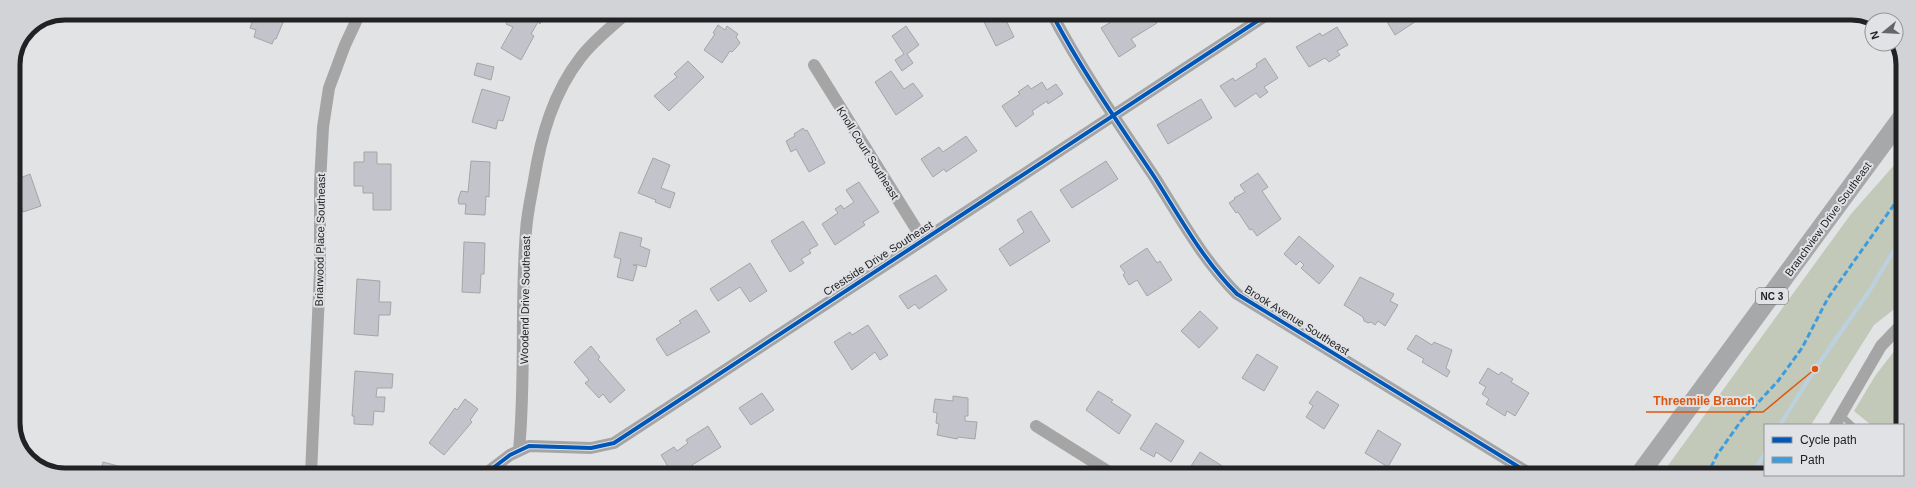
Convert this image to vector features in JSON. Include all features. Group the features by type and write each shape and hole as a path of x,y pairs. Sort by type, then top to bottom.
{"main road":[{"name":"Branchview Drive Southeast","path":"1644,468 1896,126"}],"street":[{"name":"Briarwood Place Southeast","path":"311,468 320,271 320,183 323,127 329,88 345,44 357,20"},
{"name":"Woodend Drive Southeast","path":"519,450 523,410 524,272 526,230 539,148 545,124 564,82 581,57 620,20"},
{"name":"Brook Avenue Southeast","path":"1055,20 1073,54 1197,246 1222,278 1237,294 1521,468"},
{"name":"Crestside Drive Southeast","path":"494,468 519,450 529,446 591,448 614,443 1259,20"},
{"name":"Knoll Court Southeast","path":"814,65 923,240"},
{"path":"1838,420 1881,346 1896,330"},
{"path":"1036,426 1103,468"}],"lane":[{"path":"1838,420 1849,424"}],"green space":[{"path":"1896,163 1896,308 1874,325 1812,424 1764,424 1764,468 1666,468 1851,214"},
{"path":"1896,349 1896,424 1870,424 1854,411 1875,376"}],"building":[{"path":"253,20 284,20 276,39 274,39 272,44 254,37 256,30 250,28"},
{"path":"508,20 542,20 540,24 538,22 531,34 534,36 521,60 501,48 513,27 506,24"},
{"path":"983,20 1006,20 1014,37 996,46"},
{"path":"1114,20 1155,20 1157,23 1131,39 1136,46 1119,57 1101,28"},
{"path":"1386,20 1418,20 1395,35"},
{"path":"718,25 725,30 727,26 738,34 736,37 740,43 732,52 730,51 722,63 704,50 715,34 713,33"},
{"path":"906,26 919,45 907,54 913,63 902,71 895,60 904,54 892,36"},
{"path":"1337,27 1348,45 1337,51 1340,55 1329,62 1325,58 1309,67 1296,47 1320,33 1322,36"},
{"path":"1265,58 1278,78 1264,87 1268,92 1260,98 1256,93 1235,107 1220,86 1233,78 1235,81 1257,67 1256,64"},
{"path":"688,61 704,77 669,111 654,96 677,77 674,74"},
{"path":"477,63 494,67 491,80 474,75"},
{"path":"891,71 904,89 913,83 923,96 896,115 875,82"},
{"path":"1042,82 1047,90 1056,84 1063,94 1048,104 1047,101 1032,111 1034,114 1016,127 1002,106 1020,94 1018,92 1028,85 1031,89"},
{"path":"482,89 510,97 503,121 498,120 496,129 472,122"},
{"path":"1201,99 1212,118 1168,144 1157,125"},
{"path":"803,128 805,131 807,130 825,163 809,172 796,149 791,152 786,141 795,136 794,134"},
{"path":"966,136 977,151 946,172 944,169 933,177 921,159 939,147 943,152"},
{"path":"364,152 377,152 377,164 391,164 391,210 373,210 373,193 363,193 363,186 354,186 354,162 364,162"},
{"path":"653,158 670,165 661,188 675,193 670,208 655,202 656,200 638,193"},
{"path":"471,161 490,162 489,197 486,196 485,215 465,214 466,204 459,204 458,200 461,191 468,192"},
{"path":"1106,161 1118,179 1072,208 1060,190"},
{"path":"1258,173 1268,187 1262,191 1281,219 1257,236 1252,229 1250,230 1238,212 1236,213 1229,203 1235,199 1234,198 1245,192 1240,185"},
{"path":"30,174 41,206 23,212 20,206 20,178"},
{"path":"859,182 879,212 863,222 865,225 835,245 822,224 838,213 835,209 841,205 844,209 854,202 846,190"},
{"path":"1031,211 1050,241 1010,266 999,249 1024,232 1017,220"},
{"path":"803,221 818,245 809,250 811,253 801,259 804,263 790,272 771,241"},
{"path":"620,232 642,238 640,246 650,250 646,267 633,265 637,266 633,281 617,277 621,259 614,257"},
{"path":"1299,236 1334,266 1319,284 1301,268 1304,265 1300,261 1296,265 1284,254"},
{"path":"464,242 485,243 484,274 481,274 480,293 462,292"},
{"path":"1147,248 1157,263 1160,261 1172,280 1147,296 1137,280 1129,285 1123,275 1125,273 1120,266"},
{"path":"750,263 767,291 750,302 740,287 718,301 710,289"},
{"path":"936,275 947,290 919,309 915,304 908,309 899,296"},
{"path":"1360,277 1394,294 1390,301 1398,305 1385,326 1378,321 1375,325 1371,322 1368,323 1364,321 1363,317 1344,305"},
{"path":"357,279 380,281 379,302 391,302 390,315 379,315 378,336 354,334"},
{"path":"696,310 710,332 667,356 656,339 681,323 679,321"},
{"path":"1200,311 1218,328 1199,348 1181,331"},
{"path":"868,325 888,355 880,360 875,352 852,370 834,342 850,332 852,335"},
{"path":"1416,335 1432,345 1434,342 1452,350 1446,368 1450,371 1447,377 1422,362 1424,359 1407,349"},
{"path":"591,346 600,357 598,359 625,390 610,403 603,394 599,398 585,383 589,380 574,362"},
{"path":"1257,354 1278,367 1264,391 1242,378"},
{"path":"1488,368 1499,375 1501,372 1513,379 1511,382 1529,393 1515,416 1507,411 1505,416 1486,404 1489,399 1482,394 1486,387 1479,383"},
{"path":"355,371 393,374 392,388 377,388 376,397 385,397 384,412 374,411 373,425 354,424 354,416 352,416"},
{"path":"1098,391 1113,400 1111,402 1131,415 1119,434 1086,410"},
{"path":"1317,391 1339,405 1324,429 1306,417 1313,406 1309,403"},
{"path":"762,393 774,410 751,425 739,408"},
{"path":"953,396 968,398 968,416 965,416 965,421 977,422 975,439 958,437 957,439 937,435 939,424 936,423 937,413 933,412 935,399 953,401"},
{"path":"465,399 478,409 470,420 472,422 444,455 429,443 455,408 457,410"},
{"path":"1156,423 1184,441 1171,462 1156,452 1154,457 1140,449"},
{"path":"708,426 721,447 692,465 694,468 669,468 661,455 674,447 677,451 688,443 686,440"},
{"path":"1378,430 1401,444 1388,467 1365,453"},
{"path":"1200,452 1225,468 1190,468"},
{"path":"103,462 126,468 102,468"}],"waterway":[{"path":"1781,424 1815,369 1870,290 1896,247"},
{"path":"1756,468 1764,455"}],"marked path":[{"path":"1710,468 1717,455 1741,421 1778,381 1802,348 1828,298 1896,202"}],"cycle path":[{"path":"1055,20 1088,77 1155,178 1193,239 1225,281 1237,294 1521,468"},
{"path":"493,468 510,455 529,446 591,448 614,443 1259,20"}],"place":[{"name":"Threemile Branch","path":"1815,369"}]}
